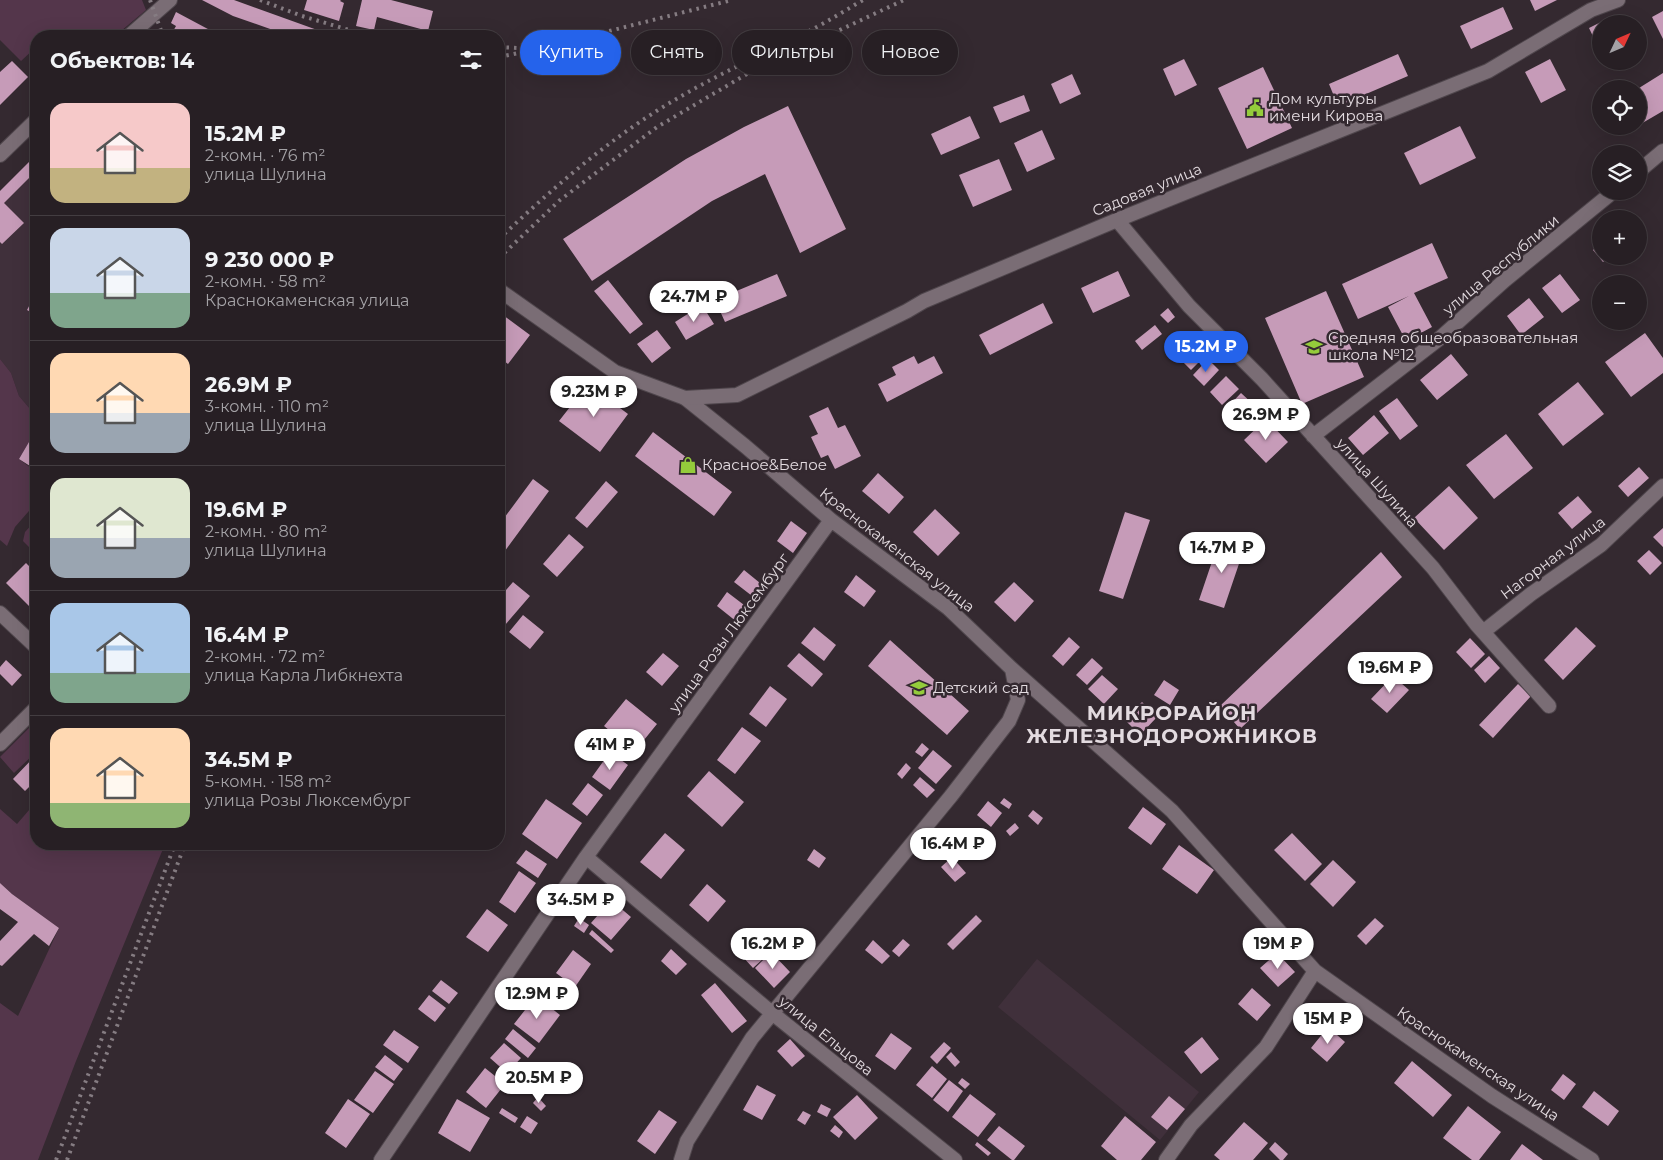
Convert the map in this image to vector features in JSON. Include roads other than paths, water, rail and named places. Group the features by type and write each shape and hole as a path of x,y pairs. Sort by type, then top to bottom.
{"street":[{"path":"136,30 170,0"},
{"name":"Садовая улица","path":"685,398 737,395 924,301 1117,220 1488,71 1591,10 1618,0"},
{"path":"0,155 30,126"},
{"path":"1647,164 1663,151"},
{"name":"улица Республики","path":"1313,436 1439,339 1505,280 1603,200"},
{"name":"улица Шулина","path":"1117,220 1188,306 1262,379 1433,568 1483,632 1549,706"},
{"name":"Краснокаменская улица","path":"505,294 615,372 685,398 745,446 831,520 948,608 1172,811 1316,971 1492,1096 1592,1160"},
{"name":"Нагорная улица","path":"1483,632 1531,594 1601,545 1663,486"},
{"name":"улица Розы Люксембург","path":"381,1160 586,857 831,520"},
{"path":"0,613 30,641"},
{"path":"681,1160 688,1141 752,1038 951,796 1009,721 1018,700 1012,668"},
{"path":"0,744 30,714"},
{"name":"улица Ельцова","path":"586,857 772,1013 955,1160"},
{"path":"1166,1160 1191,1125 1266,1047 1316,971"}],"railway":[{"path":"150,0 161,30"},
{"path":"260,0 302,16 349,30"},
{"path":"505,47 538,49 732,0"},
{"path":"505,233 584,163 654,113 711,79 813,29 863,0"},
{"path":"505,252 560,200 657,127 752,71 904,0"},
{"path":"505,56 520,53"},
{"path":"56,1160 173,850"},
{"path":"67,1160 183,850"}],"place":[{"name":"Дом культуры имени Кирова","path":"1255,108"},
{"name":"Средняя общеобразовательная школа №12","path":"1314,347"},
{"name":"Красное&Белое","path":"688,465"},
{"name":"Детский сад","path":"919,688"}],"district":[{"name":"МИКРОРАЙОН ЖЕЛЕЗНОДОРОЖНИКОВ","path":"1172,724"}]}
